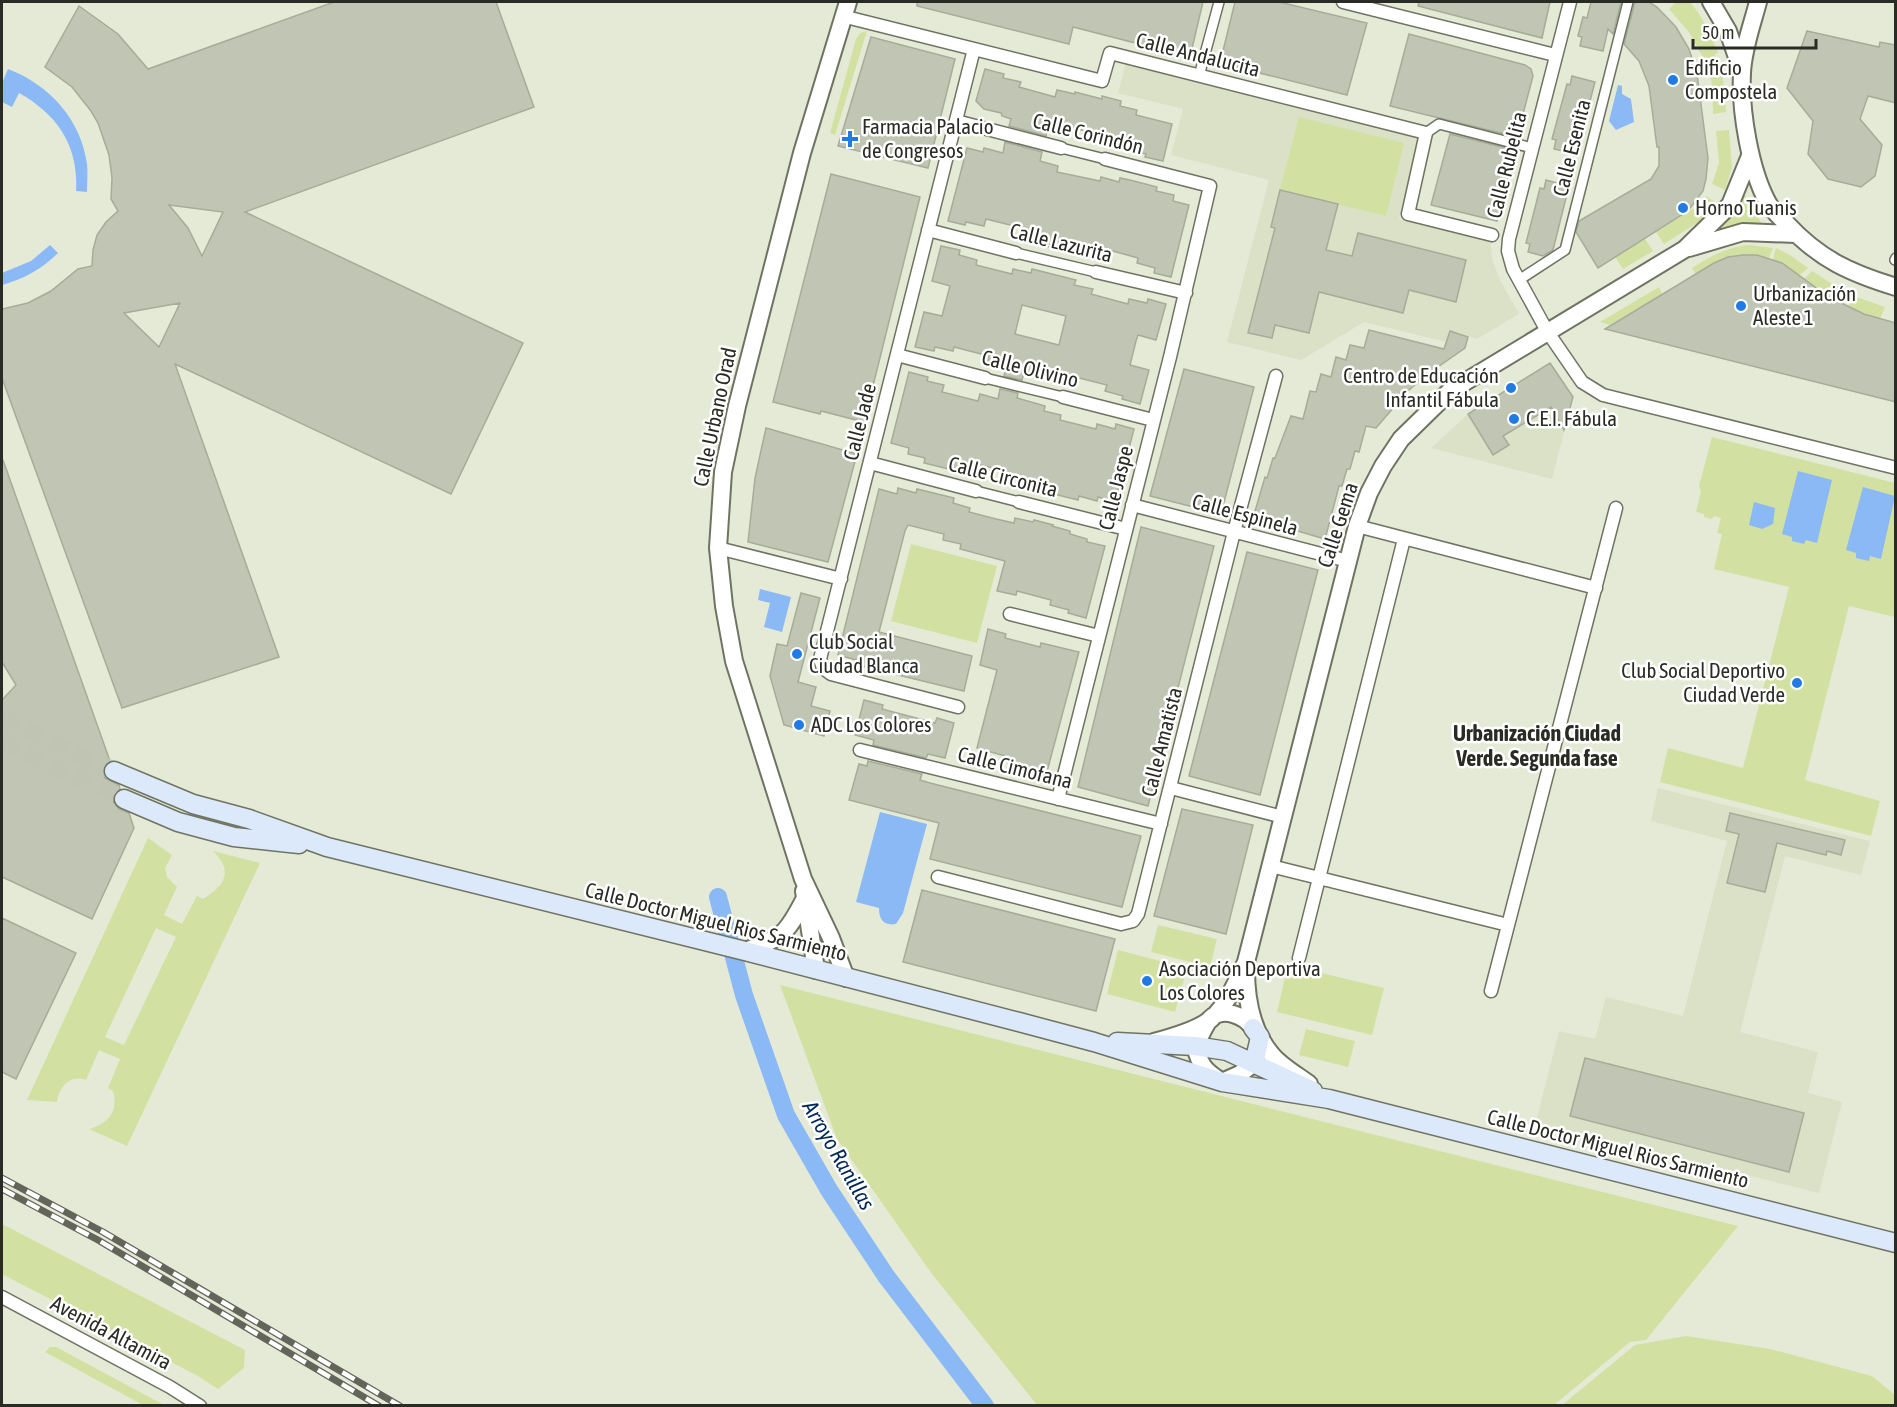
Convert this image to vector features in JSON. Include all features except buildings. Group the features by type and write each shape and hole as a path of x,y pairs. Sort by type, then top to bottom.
{"main road":[{"name":"Calle Doctor Miguel Rios Sarmiento","path":"114,771 193,804 249,819 327,848 745,951 1094,1042 1222,1082 1329,1099 1896,1243"},
{"name":"Calle Doctor Miguel Rios Sarmiento","path":"124,799 178,822 234,837 327,848"},
{"path":"1254,1063 1257,1032"},
{"name":"Calle Doctor Miguel Rios Sarmiento","path":"1094,1042 1195,1046 1227,1051 1329,1099"}],"street":[{"path":"1199,76 1219,2"},
{"path":"1343,2 1555,55"},
{"name":"Calle Rubelita","path":"1570,2 1509,239 1508,251 1513,269 1547,331 1582,382 1603,395 1896,468"},
{"name":"Calle Esenita","path":"1519,280 1565,250 1628,2"},
{"path":"1711,2 1728,31 1742,73 1750,156 1768,204 1796,234 1835,264 1860,276 1896,287"},
{"path":"1742,73 1748,38 1758,2"},
{"name":"Calle Andalucita","path":"845,9 974,49 1102,81 1110,53 1426,133 1439,124 1532,148"},
{"name":"Calle Urbano Orad","path":"845,9 802,153 737,406 723,472 718,548 724,606 734,661 803,879 831,938 846,978"},
{"name":"Calle Jade","path":"958,707 831,674 823,668 820,658 974,49"},
{"name":"Calle Corindón","path":"956,121 1210,186"},
{"path":"1426,133 1408,214 1509,239"},
{"path":"1685,249 1730,205 1750,156"},
{"name":"Calle Jaspe","path":"1058,799 1186,293 1210,186"},
{"name":"Calle Lazurita","path":"928,231 1186,293"},
{"path":"1685,249 1743,232 1796,234"},
{"name":"Calle Gema","path":"1147,1043 1172,1038 1210,1019 1227,998 1246,962 1357,526 1369,493 1401,440 1450,391 1685,249"},
{"name":"Calle Olivino","path":"897,355 1153,420"},
{"name":"Calle Amatista","path":"938,877 1121,924 1133,921 1138,914 1234,532 1276,376"},
{"name":"Calle Circonita","path":"870,463 1126,529"},
{"name":"Calle Espinela","path":"1132,506 1348,561"},
{"path":"1491,991 1616,508"},
{"path":"1357,526 1596,588"},
{"path":"1299,958 1404,539"},
{"path":"718,548 841,579"},
{"path":"1010,614 1099,636"},
{"name":"Calle Cimofana","path":"860,750 1161,824"},
{"path":"1171,788 1283,817"},
{"path":"1271,866 1508,925"},
{"name":"Calle Urbano Orad","path":"803,879 804,900 816,970"},
{"path":"745,951 769,942 784,933 804,900"},
{"path":"816,970 831,938"},
{"name":"Calle Gema","path":"1246,962 1246,989 1257,1032 1272,1055 1329,1099"},
{"path":"1254,1063 1240,1074 1222,1082 1210,1074 1199,1062 1195,1046 1210,1019 1222,1014 1234,1014 1245,1019 1257,1032"},
{"name":"Avenida Altamira","path":"2,1297 170,1387 200,1406"}],"shaded area":[{"path":"1126,63 1419,137 1399,219 1491,242 1492,259 1499,278 1519,314 1477,339 1450,331 1447,342 1364,322 1301,360 1227,342 1269,180 1171,155 1183,109 1118,93"},
{"name":"C.E.I. Fábula","path":"1550,363 1573,397 1552,479 1431,448 1468,414"},
{"path":"1658,788 1870,841 1861,875 1785,856 1740,1032 1818,1052 1808,1093 1842,1102 1819,1193 1536,1122 1559,1031 1595,1039 1606,997 1683,1016 1727,841 1651,821"}],"green space":[{"path":"1676,2 1690,2 1699,14 1718,53 1715,54 1715,58 1705,61 1689,32 1669,9"},
{"path":"867,31 835,135 830,133 856,39 860,33"},
{"path":"1722,66 1726,112 1713,114 1709,69"},
{"path":"1299,117 1404,143 1386,216 1280,190"},
{"path":"1729,130 1732,167 1725,190 1712,184 1719,163 1716,131"},
{"path":"1743,195 1763,226 1718,231 1729,219"},
{"path":"1706,196 1717,203 1706,217 1664,244 1656,232 1696,207"},
{"path":"1645,239 1653,251 1623,269 1615,257"},
{"path":"1750,245 1773,248 1769,258 1739,256 1722,260 1696,274 1692,268 1720,253"},
{"path":"1776,248 1808,268 1800,275 1773,259"},
{"path":"1812,271 1843,291 1838,302 1804,279"},
{"path":"1659,287 1662,294 1610,325 1600,322"},
{"path":"1854,296 1885,307 1880,319 1848,307"},
{"name":"Club Social Deportivo Ciudad Verde","path":"1712,437 1895,483 1895,617 1849,606 1805,780 1880,801 1871,836 1660,782 1668,748 1743,768 1789,587 1714,569 1722,534 1717,533 1721,518 1714,516 1712,519 1696,512 1701,491 1699,486"},
{"path":"911,544 997,566 977,643 891,621"},
{"path":"148,838 172,855 165,868 167,877 177,887 164,915 182,924 197,896 203,899 217,889 224,878 223,865 213,851 260,863 127,1146 89,1129 102,1124 113,1110 113,1091 108,1088 120,1059 99,1050 86,1080 75,1079 66,1083 60,1091 57,1102 27,1100","holes":["156,928 176,937 124,1045 105,1037"]},
{"path":"1158,925 1217,939 1210,967 1151,952"},
{"name":"Asociación Deportiva Los Colores","path":"1118,950 1187,968 1175,1012 1107,994"},
{"path":"1288,965 1384,988 1372,1035 1277,1012"},
{"path":"780,985 1738,1226 1646,1340 1630,1342 1554,1405 1037,1405 932,1274 837,1139"},
{"path":"1306,1029 1355,1041 1348,1067 1299,1055"},
{"path":"2,1224 245,1350 244,1368 218,1389 196,1375 2,1274"},
{"path":"1686,1336 1770,1349 1872,1376 1895,1395 1895,1405 1562,1405 1635,1345"},
{"path":"50,1347 56,1347 164,1405 143,1405 45,1352"}],"water":[{"path":"8,69 37,84 50,94 70,119 84,148 87,192 76,191 74,160 63,133 55,121 19,93 12,107 2,102 2,83"},
{"path":"1618,85 1622,86 1622,94 1631,99 1634,122 1616,130 1609,121"},
{"path":"50,245 58,253 46,264 18,280 2,285 2,273 31,261"},
{"path":"1798,471 1832,480 1817,543 1806,540 1804,544 1792,541 1792,537 1782,534"},
{"path":"1863,487 1895,496 1881,559 1870,556 1869,561 1856,558 1856,553 1846,550"},
{"path":"1754,502 1775,508 1773,524 1762,529 1749,525"},
{"path":"760,589 791,597 782,632 764,627 770,603 758,600"},
{"path":"880,812 927,824 903,913 896,924 883,921 879,908 856,902"}],"waterway":[{"name":"Arroyo Ranillas","path":"718,897 744,995 786,1115 829,1190 886,1276 985,1406"}],"tunnel":[{"path":"2,718 114,771"},
{"path":"2,741 124,799"}],"railway":[{"path":"2,1178 103,1232 400,1406"},
{"path":"2,1189 98,1240 379,1406"}],"place":[{"name":"Edificio Compostela","path":"1673,80"},
{"name":"Farmacia Palacio de Congresos","path":"850,139"},
{"name":"Horno Tuanis","path":"1683,208"},
{"name":"Urbanización Aleste 1","path":"1741,306"},
{"name":"Centro de Educación Infantil Fábula","path":"1511,388"},
{"name":"C.E.I. Fábula","path":"1514,419"},
{"name":"Club Social Ciudad Blanca","path":"797,654"},
{"name":"Club Social Deportivo Ciudad Verde","path":"1797,683"},
{"name":"ADC Los Colores","path":"799,725"},
{"name":"Asociación Deportiva Los Colores","path":"1147,981"}],"district":[{"name":"Urbanización Ciudad Verde. Segunda fase","path":"1537,746"}]}
